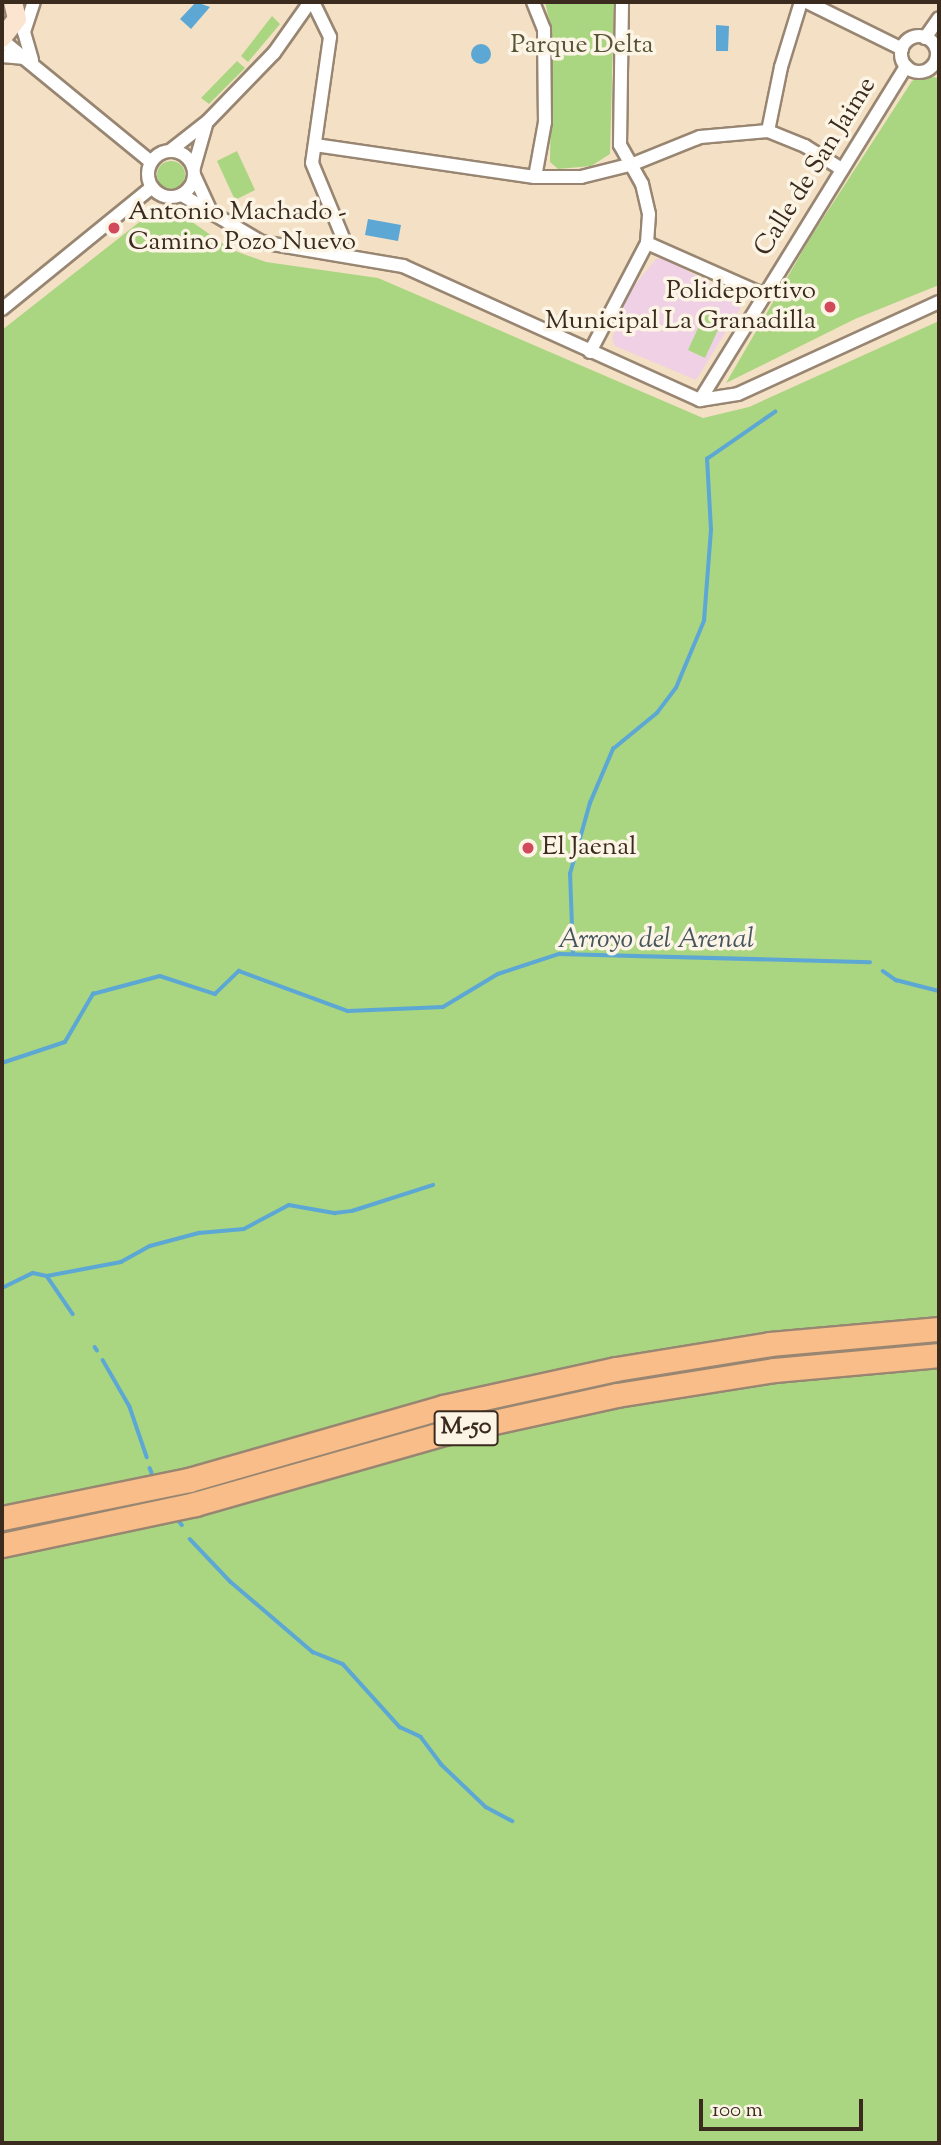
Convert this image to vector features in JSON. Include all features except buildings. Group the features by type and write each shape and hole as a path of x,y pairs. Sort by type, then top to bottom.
{"highway":[{"name":"M-50","path":"2,1518 189,1480 443,1407 616,1369 770,1344 939,1329"},
{"name":"M-50","path":"2,1545 195,1504 444,1433 617,1395 775,1370 939,1355"}],"street":[{"path":"151,162 208,121 274,53 312,2 330,37 315,145 314,176 342,238"},
{"path":"533,2 544,29 545,122 535,177"},
{"path":"590,352 647,243 649,214 633,164 620,145 622,2"},
{"path":"768,131 801,2"},
{"path":"807,2 902,49"},
{"path":"24,4 5,37 151,162 152,187"},
{"path":"24,4 24,32 32,60"},
{"path":"925,38 939,18"},
{"path":"914,37 925,38 934,45 937,63 922,72 906,67 902,49 914,37"},
{"path":"2,55 32,60"},
{"name":"Calle de San Jaime","path":"701,400 762,294 906,67"},
{"path":"182,195 194,172 208,121"},
{"path":"315,145 535,177 581,177 633,164 701,137 768,131 805,146 840,168"},
{"path":"170,150 186,155 212,215"},
{"path":"152,187 167,197 182,195 261,242 403,265 701,400 738,394 939,302"},
{"path":"2,309 152,187"},
{"path":"647,243 762,294"}],"shaded area":[{"path":"663,258 740,299 740,309 696,380 615,346 612,339 628,293 656,259"}],"green space":[{"name":"Parque Delta","path":"545,2 614,2 610,154 591,166 558,169 550,162 552,32"},
{"path":"272,16 280,24 248,62 241,56"},
{"path":"237,61 245,68 209,104 201,98"},
{"path":"923,76 939,78 939,285 855,319 726,383 809,240 912,81"},
{"path":"237,151 255,190 235,200 217,161"},
{"path":"171,161 181,165 185,175 181,185 171,189 161,185 157,175 161,165"},
{"path":"156,209 174,216 178,212 232,250 266,262 378,278 703,418 749,407 939,321 939,2143 2,2143 2,330"},
{"path":"705,313 722,321 705,358 688,350"}],"water":[{"path":"196,2 210,7 191,29 180,19"},
{"path":"716,25 729,26 728,51 716,51"},
{"path":"477,44 485,44 491,54 485,64 477,64 471,58 471,50"},
{"path":"368,219 401,225 398,241 365,235"}],"waterway":[{"path":"573,954 570,874 590,803 613,749 657,713 676,688 704,621 711,530 707,459 775,412"},
{"name":"Arroyo del Arenal","path":"2,1063 65,1042 93,994 160,976 215,994 239,971 348,1011 443,1007 498,974 559,954 870,962"},
{"name":"Arroyo del Arenal","path":"883,971 896,980 939,991"},
{"path":"47,1276 121,1262 150,1246 199,1233 244,1229 289,1205 335,1213 352,1211 433,1185"},
{"path":"2,1288 33,1273 47,1276 73,1314"},
{"path":"103,1360 130,1407 147,1457"},
{"path":"150,1468 152,1473"},
{"path":"179,1521 182,1525"},
{"path":"190,1539 231,1582 313,1652 343,1664 400,1727 421,1737 441,1764 486,1807 512,1821"}],"place":[{"name":"Antonio Machado - Camino Pozo Nuevo","path":"114,228"},
{"name":"Polideportivo Municipal La Granadilla","path":"830,307"},
{"name":"El Jaenal","path":"528,848"}]}
